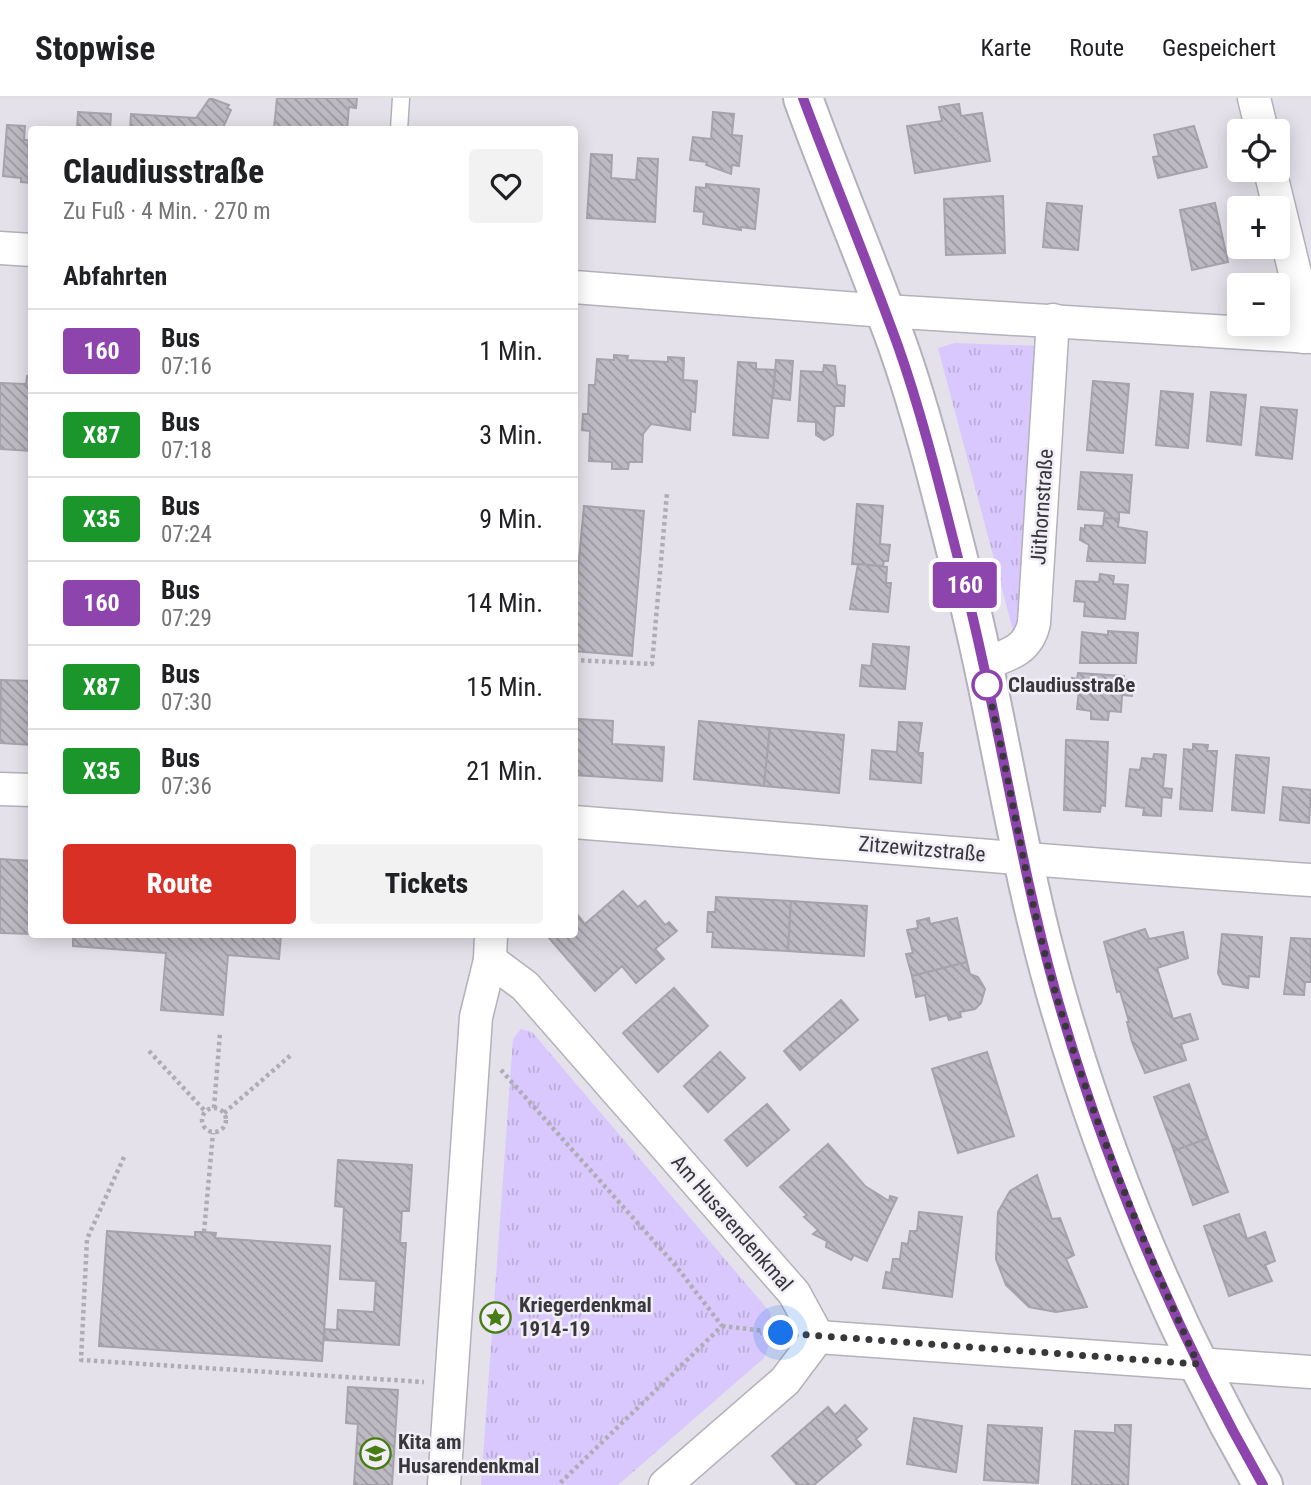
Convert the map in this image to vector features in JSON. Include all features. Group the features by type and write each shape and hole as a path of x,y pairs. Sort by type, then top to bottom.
{"street":[{"path":"803,98 885,311 912,390 961,568 1023,858 1056,992 1111,1160 1198,1364 1264,1485"},
{"path":"1254,98 1259,119"},
{"path":"578,287 885,311 1307,337 1303,306 1273,182"},
{"path":"0,248 28,250"},
{"name":"Jüthornstraße","path":"983,664 1023,648 1031,637 1034,623 1053,320"},
{"path":"0,789 28,790"},
{"name":"Zitzewitzstraße","path":"578,822 1023,858 1068,864 1311,880"},
{"name":"Am Husarendenkmal","path":"490,947 785,1283 818,1337"},
{"name":"Am Husarendenkmal","path":"444,1485 476,1017 490,947"},
{"path":"665,1485 785,1381 818,1337 1311,1372"}],"lane":[{"path":"399,126 401,98"}],"path":[{"path":"578,660 652,664 667,493"},
{"path":"214,1108 220,1033"},
{"path":"149,1051 205,1111"},
{"path":"224,1113 290,1055"},
{"path":"501,1070 676,1266 722,1326 818,1337"},
{"path":"205,1111 214,1108 224,1113 227,1118 224,1129 213,1133"},
{"path":"205,1111 202,1122 213,1133"},
{"path":"204,1232 213,1133"},
{"path":"124,1157 86,1239 81,1360 451,1384"},
{"path":"558,1485 722,1326"}],"green space":[{"path":"955,343 1042,346 1026,622 1015,638 938,348"},
{"path":"521,1029 532,1032 770,1312 773,1334 764,1358 618,1485 481,1485 513,1039"}],"building":[{"path":"210,98 229,105 227,108 231,110 224,126 130,126 131,114 196,118"},
{"path":"277,98 357,98 356,108 349,107 347,126 274,126"},
{"path":"959,104 961,116 982,113 990,161 915,173 907,126 942,121 939,107"},
{"path":"78,112 111,114 110,126 77,126"},
{"path":"713,112 734,114 732,135 742,136 739,166 732,165 731,174 706,165 707,162 690,160 693,137 711,139"},
{"path":"7,125 25,126 24,140 28,140 28,183 21,182 21,178 3,176"},
{"path":"1194,126 1207,167 1158,178 1153,157 1159,156 1154,135"},
{"path":"591,154 612,155 611,178 636,180 638,158 658,159 655,222 587,218"},
{"path":"706,184 759,189 755,229 741,227 741,230 703,224 704,212 694,211 696,187 706,188"},
{"path":"1003,196 1005,253 946,255 944,199"},
{"path":"1047,203 1082,206 1078,250 1043,247"},
{"path":"1215,203 1228,262 1192,270 1180,210"},
{"path":"614,355 628,356 627,360 668,362 668,357 684,358 683,380 697,381 695,412 691,411 690,430 651,424 643,434 642,462 629,462 628,469 612,469 612,462 589,461 590,431 582,430 583,414 588,414 589,385 595,385 597,359 614,360"},
{"path":"776,360 793,361 790,400 773,398"},
{"path":"738,362 756,363 756,369 775,370 768,438 733,435"},
{"path":"824,365 835,366 837,385 845,386 844,406 835,406 833,435 824,440 816,435 816,422 798,421 801,371 823,372"},
{"path":"28,376 28,451 0,449 0,383 26,384"},
{"path":"1093,381 1129,384 1123,453 1087,450"},
{"path":"1161,391 1193,394 1188,448 1156,445"},
{"path":"1211,392 1246,395 1241,445 1207,441"},
{"path":"1261,407 1297,410 1292,459 1256,455"},
{"path":"1081,472 1132,475 1129,513 1119,512 1119,519 1104,518 1105,511 1078,509"},
{"path":"857,504 883,506 880,544 890,545 888,561 884,561 883,566 852,564"},
{"path":"584,506 644,511 632,656 578,651 578,571"},
{"path":"1104,518 1119,519 1118,527 1147,532 1145,563 1087,561 1089,545 1080,540 1081,528 1085,529 1085,525 1103,526"},
{"path":"858,564 887,567 886,583 891,583 888,612 850,609"},
{"path":"1100,574 1114,576 1113,584 1128,585 1125,619 1084,616 1085,602 1074,601 1076,581 1099,582"},
{"path":"1108,631 1138,633 1136,663 1080,663 1082,632 1108,635"},
{"path":"873,644 909,647 905,689 860,686 862,665 871,666"},
{"path":"1078,673 1124,676 1124,680 1133,680 1132,696 1122,695 1121,712 1109,711 1108,720 1091,719 1091,711 1077,709 1079,690 1071,689 1072,678 1077,679"},
{"path":"1,680 28,681 28,745 0,743"},
{"path":"578,719 613,721 612,744 664,747 662,781 578,775"},
{"path":"699,721 770,728 764,786 694,779"},
{"path":"899,722 922,723 918,753 923,753 921,783 870,779 872,750 897,752"},
{"path":"770,728 844,735 839,793 764,786"},
{"path":"1066,740 1108,742 1105,806 1101,805 1100,812 1064,810"},
{"path":"1193,744 1208,745 1207,751 1217,751 1212,811 1180,809 1184,749 1193,750"},
{"path":"1154,754 1166,755 1163,788 1172,789 1171,798 1162,797 1161,816 1143,815 1144,808 1126,806 1130,769 1140,770 1142,758 1153,759"},
{"path":"1236,755 1269,758 1264,813 1232,810"},
{"path":"1283,787 1311,790 1309,823 1280,820"},
{"path":"0,859 28,861 28,934 0,933"},
{"path":"623,891 638,907 645,901 665,925 669,922 677,931 655,949 664,959 636,983 622,966 595,991 549,938 578,938 578,915 585,924"},
{"path":"716,897 791,901 788,951 712,947 713,932 707,932 708,912 715,912"},
{"path":"791,901 867,906 864,956 788,951"},
{"path":"929,918 930,924 957,918 967,962 912,976 906,954 913,953 907,930 918,928 917,921"},
{"path":"1145,929 1149,939 1183,932 1188,958 1157,968 1173,1019 1190,1014 1198,1039 1181,1044 1186,1060 1145,1073 1132,1042 1129,1022 1120,991 1117,992 1104,942"},
{"path":"1222,934 1262,937 1259,977 1249,976 1248,988 1223,984 1218,973"},
{"path":"73,938 281,938 279,959 228,955 223,1015 161,1010 166,953 73,946"},
{"path":"1291,938 1311,939 1311,982 1305,982 1304,995 1284,994"},
{"path":"967,962 970,974 978,977 985,989 981,1003 975,1009 960,1012 961,1017 949,1020 947,1015 930,1020 925,995 916,997 912,976"},
{"path":"674,988 708,1026 658,1072 623,1033"},
{"path":"841,1000 858,1020 800,1070 784,1051"},
{"path":"720,1052 745,1078 708,1112 684,1086"},
{"path":"987,1052 1014,1136 958,1153 932,1069"},
{"path":"1189,1084 1208,1138 1174,1151 1154,1097"},
{"path":"767,1104 789,1130 747,1166 725,1140"},
{"path":"1208,1138 1228,1192 1193,1205 1174,1151"},
{"path":"828,1144 865,1186 889,1201 890,1196 897,1198 867,1261 854,1255 851,1260 826,1247 827,1241 813,1234 818,1230 780,1187"},
{"path":"338,1160 412,1165 409,1211 402,1211 400,1243 406,1243 399,1345 324,1340 325,1329 337,1330 338,1310 374,1312 376,1281 340,1279 344,1207 335,1206"},
{"path":"1037,1175 1052,1219 1060,1218 1074,1255 1066,1259 1087,1307 1056,1312 1029,1307 1006,1285 996,1259 998,1212 1010,1191"},
{"path":"919,1212 962,1217 952,1297 883,1288 886,1272 891,1273 893,1259 900,1259 902,1243 908,1244 910,1231 917,1231"},
{"path":"1239,1214 1247,1239 1265,1232 1275,1261 1265,1265 1272,1281 1229,1296 1204,1226"},
{"path":"107,1231 195,1237 195,1232 204,1232 216,1233 215,1238 330,1246 322,1361 99,1346"},
{"name":"Kita am Husarendenkmal","path":"348,1387 398,1390 392,1485 354,1485 358,1424 346,1423"},
{"path":"845,1405 867,1429 856,1439 861,1445 814,1485 797,1485 772,1456 828,1407 835,1415"},
{"path":"914,1418 962,1426 956,1472 907,1464"},
{"path":"988,1425 1042,1428 1038,1483 984,1480"},
{"path":"1115,1425 1131,1425 1128,1485 1072,1485 1075,1431 1115,1433"}],"bus line":[{"name":"160","path":"803,98 885,311 912,390 961,568 1034,907 1056,992 1111,1160 1198,1364 1263,1485"}],"place":[{"name":"Claudiusstraße","path":"987,685"},
{"name":"Kriegerdenkmal 1914-19","path":"496,1317"},
{"name":"Kita am Husarendenkmal","path":"375,1454"}],"route":[{"path":"781,1333 1198,1364 1111,1160 1056,992 1034,907 987,685"}]}
